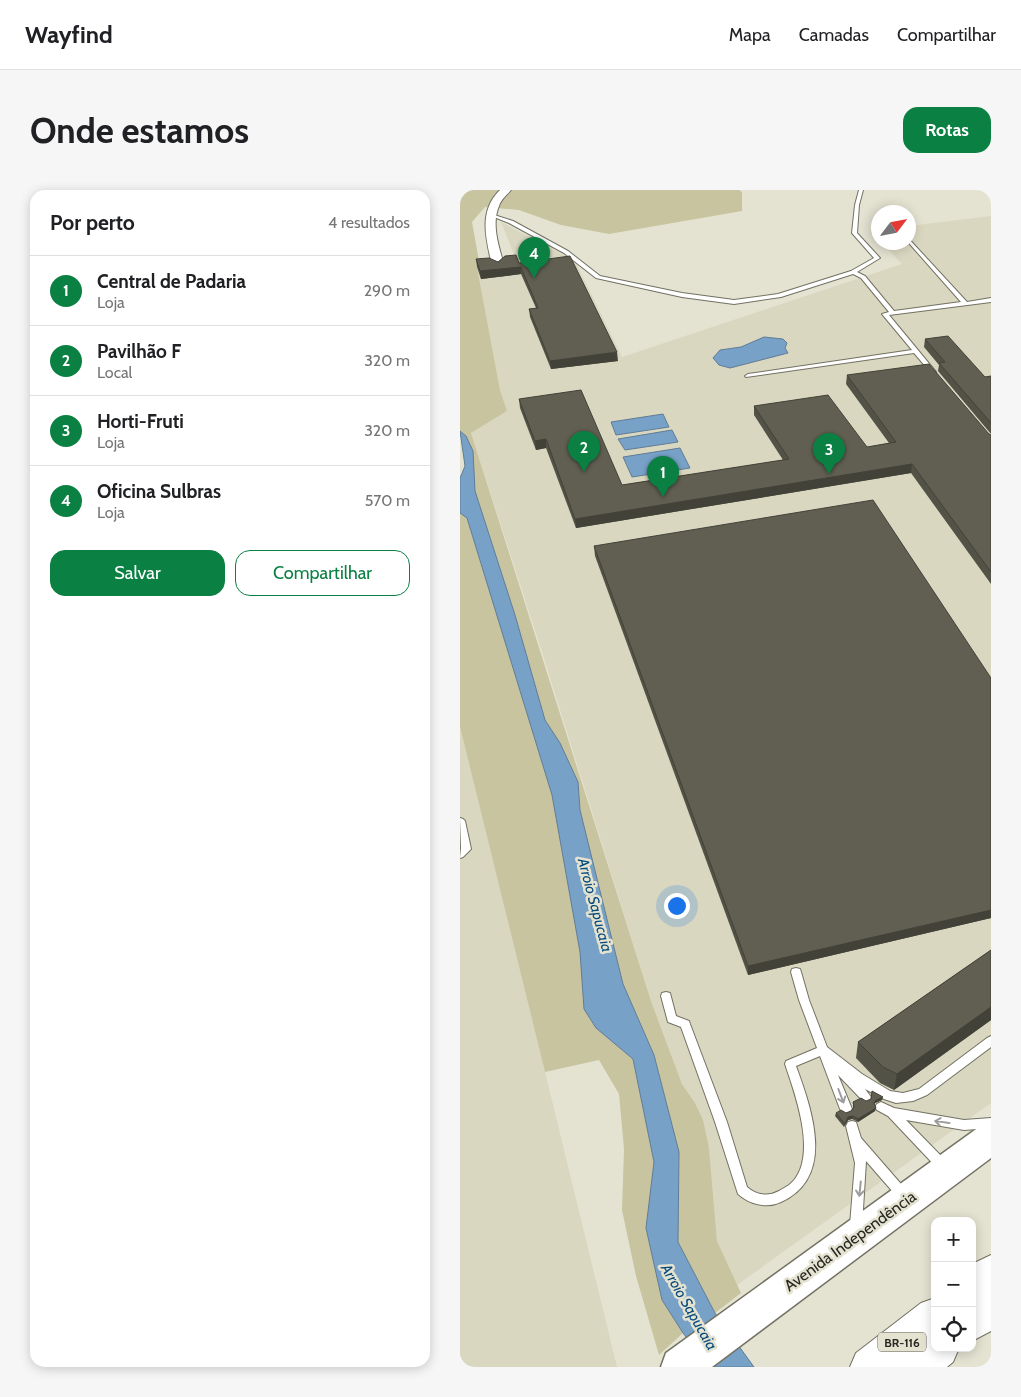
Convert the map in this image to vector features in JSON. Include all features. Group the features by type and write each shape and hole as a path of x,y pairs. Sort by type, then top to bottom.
{"highway":[{"path":"976,1285 991,1274"},
{"path":"976,1318 991,1306"},
{"name":"BR-116","path":"870,1367 931,1320"},
{"name":"BR-116","path":"916,1367 934,1352"}],"main road":[{"name":"Avenida Independência","path":"680,1367 991,1138"}],"street":[{"path":"498,264 488,226 497,200 506,190"}],"lane":[{"path":"491,215 511,222 566,252 598,277 682,295 734,302 779,296 853,272 877,258 854,233 856,205 861,190"},
{"path":"916,248 965,303"},
{"path":"853,272 863,277 892,313"},
{"path":"941,381 885,314 991,300"},
{"path":"748,376 916,351"},
{"path":"460,821 466,849 460,855"},
{"path":"796,972 804,1000 846,1109"},
{"path":"666,996 672,1019 685,1024 722,1122 742,1190 748,1196 759,1200 773,1200 784,1196 806,1172 810,1151 804,1102 790,1064 824,1050"},
{"path":"824,1050 879,1090 896,1098 915,1096 923,1092 991,1041"},
{"path":"824,1050 866,1097"},
{"path":"881,1107 892,1114 947,1170"},
{"path":"892,1114 964,1125 991,1123"},
{"path":"852,1126 857,1141 861,1177 855,1237"},
{"path":"857,1141 907,1199"}],"shaded area":[{"path":"465,190 739,190 742,192 742,211 609,234 561,225 519,210 485,207 472,222 479,261 477,267 500,390 507,411 471,433 652,1004 682,1084 695,1103 703,1120 709,1148 717,1241 741,1293 715,1313 678,1242 679,1152 654,1055 623,984 580,810 578,782 560,743 545,720 515,615 475,491 473,451 466,436 460,431 460,195"},
{"path":"991,216 991,1103 737,1285 717,1241 709,1148 695,1103 682,1084 652,1004 542,652 471,433 507,411 500,390 477,267 517,262 501,222 575,261 622,357 902,264 889,250 916,250 916,225"},
{"path":"460,513 467,518 552,795 580,952 584,1009 596,1028 633,1059 654,1162 646,1228 662,1300 683,1333 659,1355 636,1276 622,1210 624,1149 619,1094 599,1060 545,1072 460,727"},
{"path":"460,727 545,1072 617,1367 460,1367"}],"water":[{"path":"764,337 783,339 787,343 785,348 788,353 730,368 719,365 713,358 720,350 741,347"},
{"path":"663,414 669,427 616,435 611,422"},
{"path":"672,430 678,442 625,450 618,439"},
{"name":"Arroio Sapucaia","path":"460,431 466,436 473,451 475,491 515,615 545,720 560,743 578,782 580,810 623,984 654,1055 679,1152 678,1242 715,1313 754,1367 709,1367 683,1333 662,1300 646,1228 654,1162 633,1059 596,1028 584,1009 580,952 552,795 467,518 460,513 460,478 465,466"},
{"path":"680,448 690,468 632,477 623,457"}],"building":[{"path":"516,255 519,263 570,256 617,352 550,361 529,309 538,308 521,267 480,271 476,259 489,258 498,262 505,256"},
{"path":"948,336 985,377 991,376 991,423 939,363 945,362 925,339"},
{"path":"929,364 991,435 991,572 912,464 575,519 546,439 535,441 519,399 581,390 622,485 789,459 754,406 828,395 867,447 896,442 847,375"},
{"path":"873,500 991,678 991,910 748,966 594,546"},
{"path":"991,950 991,1007 897,1074 883,1067 858,1042"},
{"path":"872,1091 883,1097 874,1103 876,1108 858,1119 853,1116 848,1117 845,1124 836,1113 841,1110 846,1113 851,1111 854,1107 853,1102 861,1098 866,1101 871,1099"}],"place":[{"name":"Oficina Sulbras","path":"534,278"},
{"name":"Pavilhão F","path":"584,472"},
{"name":"Horti-Fruti","path":"829,474"},
{"name":"Central de Padaria","path":"663,497"}]}
